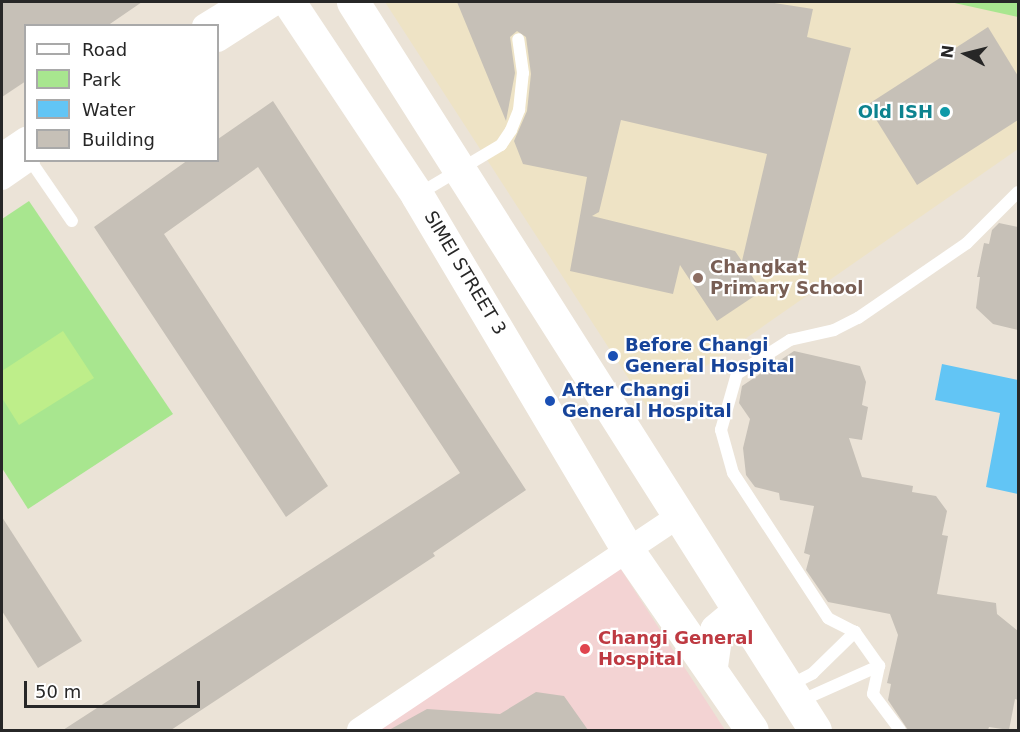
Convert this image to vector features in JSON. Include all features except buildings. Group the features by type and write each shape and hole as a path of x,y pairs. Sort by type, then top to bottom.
{"main road":[{"name":"SIMEI STREET 3","path":"289,2 417,195 629,552 711,666 752,730"},
{"path":"353,2 815,730"},
{"path":"711,666 716,630 739,611"}],"street":[{"path":"207,24 243,2"},
{"path":"219,39 277,2"},
{"path":"2,178 22,152"},
{"path":"358,730 629,552 680,515"}],"lane":[{"path":"417,195 501,145 511,130 519,110 523,73 518,39"},
{"path":"29,162 72,221"},
{"path":"900,730 873,694 879,666 855,632 828,618 734,473 721,430 737,374 790,340 834,330 858,318 967,243 1018,192"},
{"path":"792,694 855,632"},
{"path":"792,694 879,666"}],"shaded area":[{"name":"Changkat Primary School","path":"385,2 1018,2 1018,149 647,407"},
{"name":"Changi General Hospital","path":"620,568 725,730 377,730"}],"green space":[{"path":"950,2 1018,2 1018,17"},
{"path":"29,201 173,414 28,509 2,468 2,219"},
{"path":"63,331 94,378 19,425 2,398 2,371"}],"water":[{"path":"942,364 1018,380 1018,494 986,487 1000,413 935,400"}],"place":[{"name":"Old ISH","path":"945,112"},
{"name":"Changkat Primary School","path":"698,278"},
{"name":"Before Changi General Hospital","path":"613,356"},
{"name":"After Changi General Hospital","path":"550,401"},
{"name":"Changi General Hospital","path":"585,649"}]}
